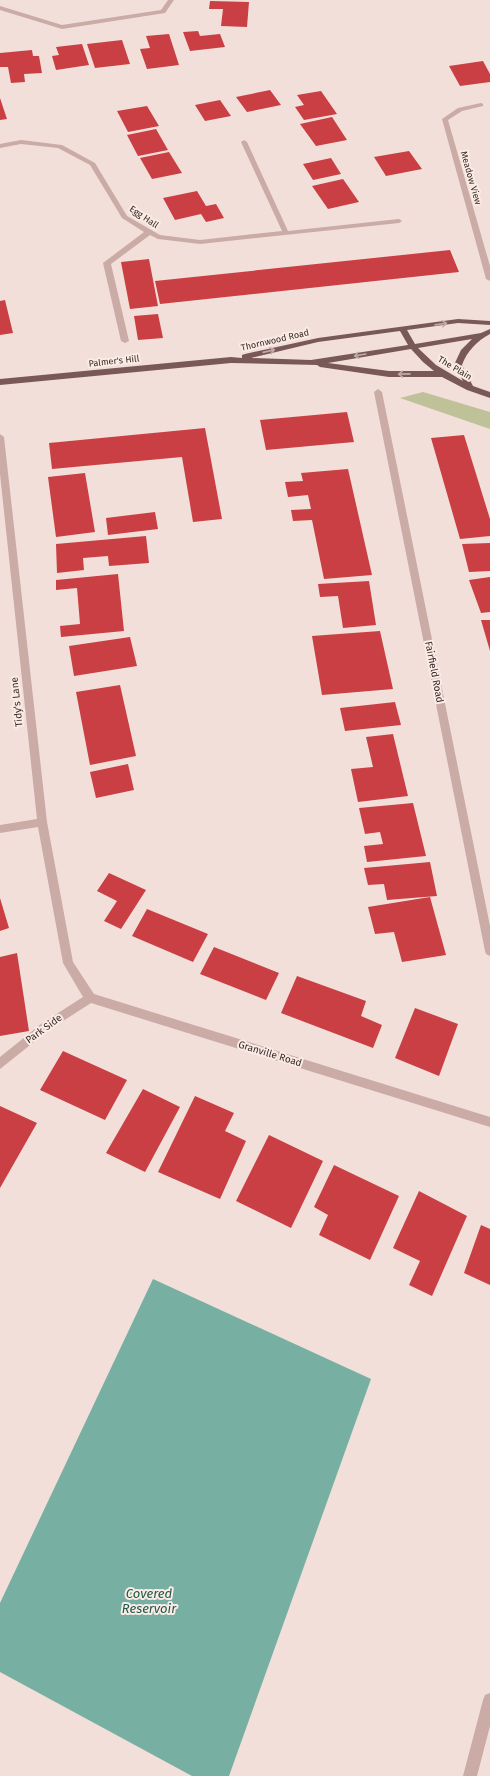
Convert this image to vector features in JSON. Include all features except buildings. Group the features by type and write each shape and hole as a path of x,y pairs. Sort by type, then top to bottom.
{"main road":[{"name":"Thornwood Road","path":"231,360 318,340 458,322 490,323"},
{"name":"The Plain","path":"402,329 413,347 429,364 443,374 470,388 490,395"},
{"name":"Thornwood Road","path":"231,360 312,363 483,335 490,331"},
{"path":"470,388 458,365 466,348 483,335"},
{"name":"Palmer's Hill","path":"0,382 231,360"},
{"path":"312,363 389,374 443,374"}],"street":[{"path":"0,8 62,27 163,12 171,0"},
{"name":"Meadow View","path":"481,105 460,109 445,119 490,279"},
{"name":"Egg Hall","path":"0,146 21,142 60,146 93,164 124,217 158,238 200,242 399,221"},
{"path":"244,142 286,233"},
{"path":"125,341 106,263 149,232"},
{"name":"Fairfield Road","path":"378,392 490,952"},
{"name":"Tidy's Lane","path":"0,437 2,482 42,822 68,963 90,998"},
{"path":"0,830 42,822"},
{"name":"Park Side","path":"0,1064 45,1027 90,998"},
{"name":"Granville Road","path":"90,998 490,1122"},
{"path":"470,1776 490,1700"}],"green space":[{"path":"423,392 490,412 490,429 400,398"}],"water":[{"name":"Covered Reservoir","path":"153,1279 371,1379 229,1776 192,1776 0,1672 0,1603"}]}
